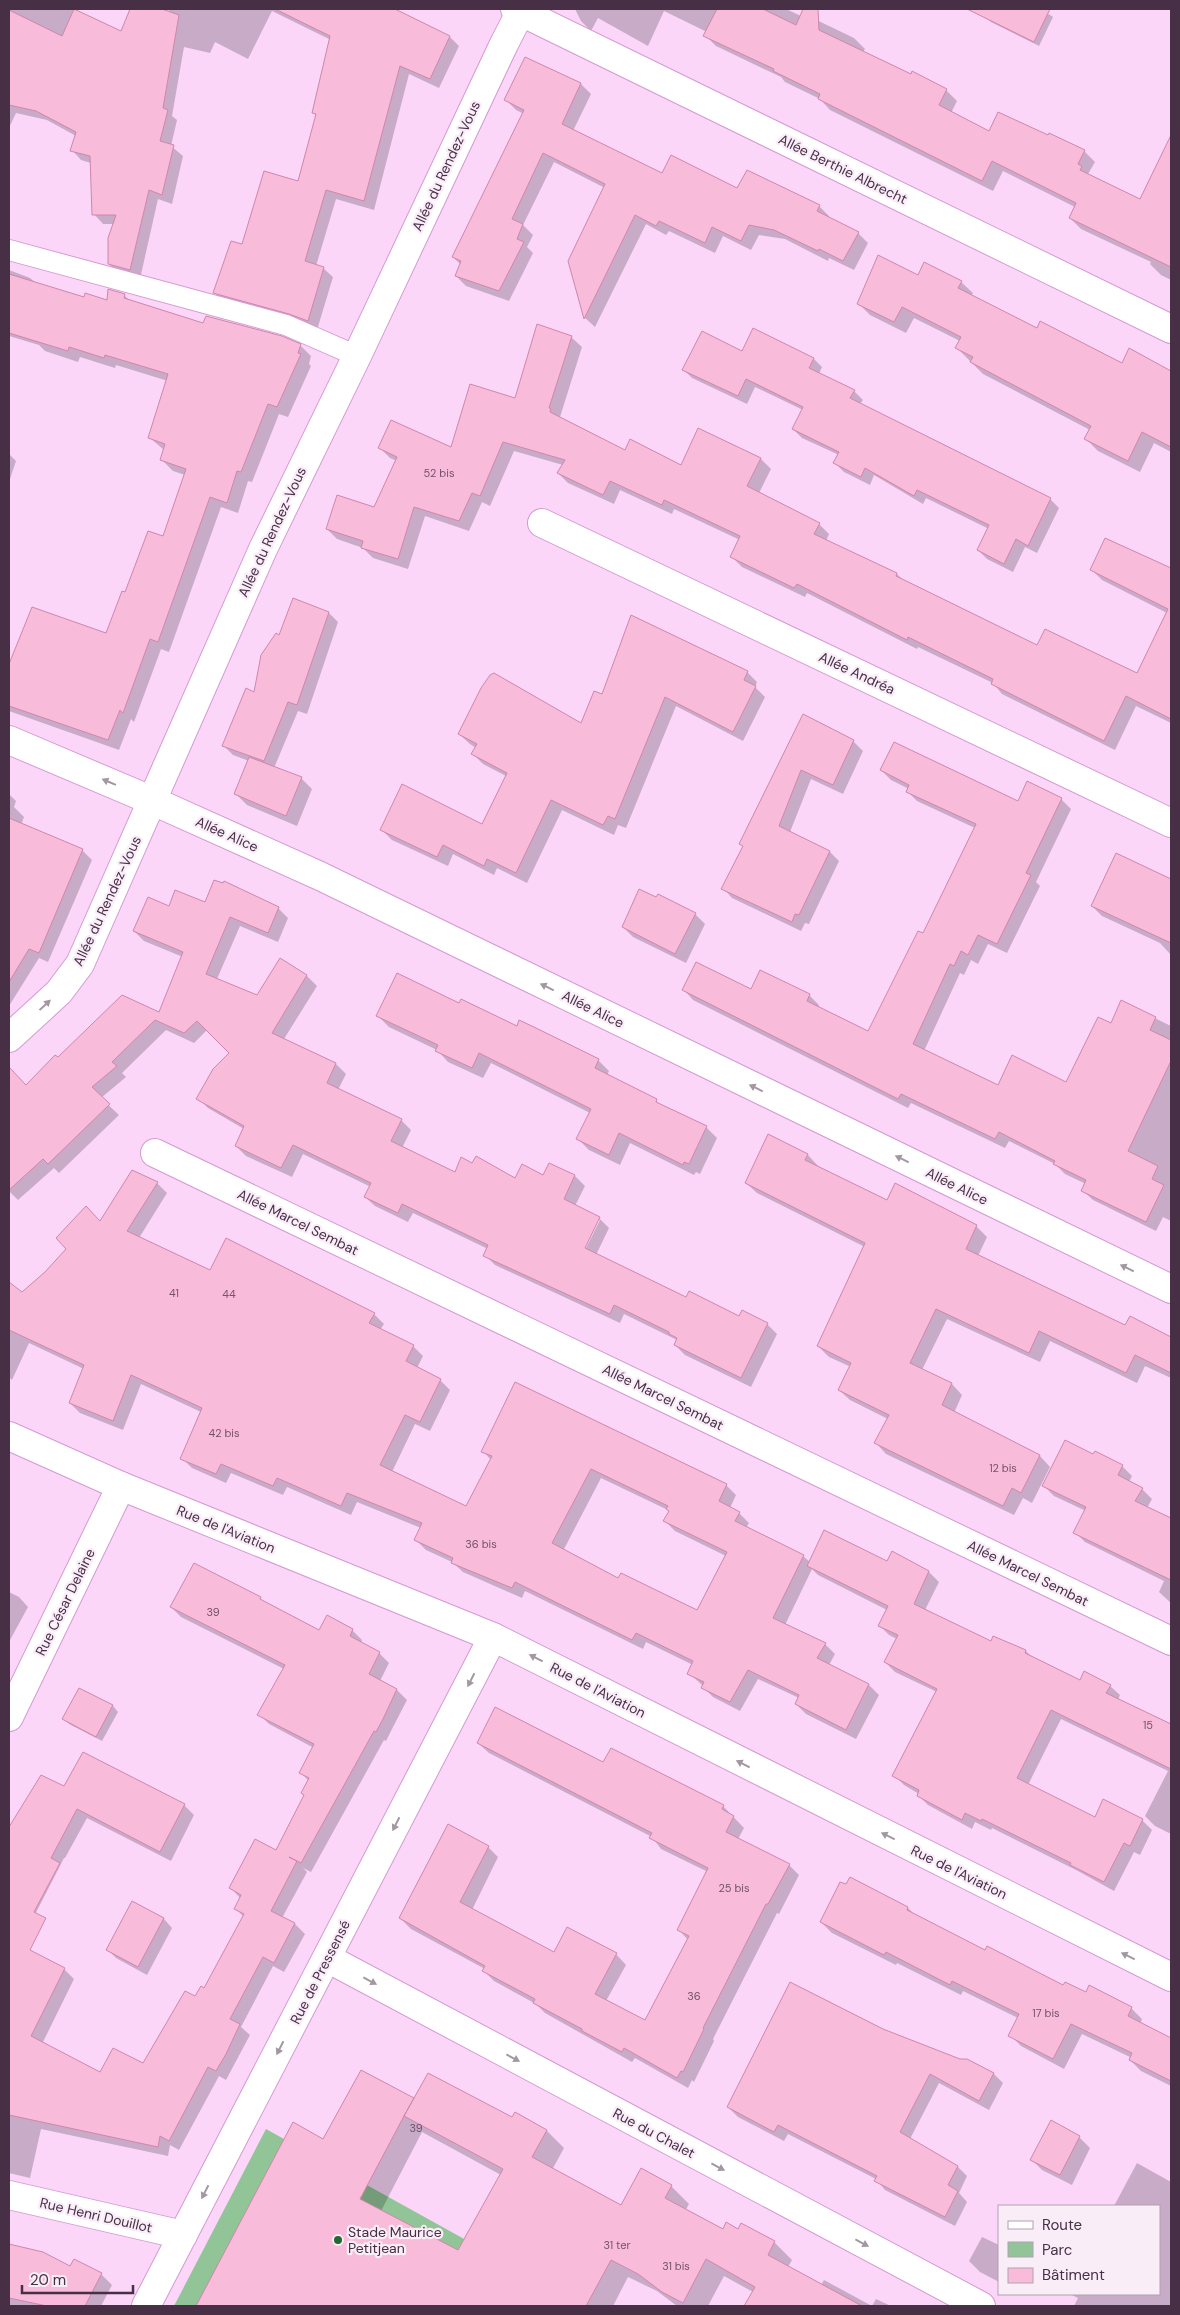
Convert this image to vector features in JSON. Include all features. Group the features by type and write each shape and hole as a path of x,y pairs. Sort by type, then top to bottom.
{"street":[{"name":"Allée Berthie Albrecht","path":"519,10 1171,330"},
{"name":"Allée du Rendez-Vous","path":"9,1038 59,992 80,964 154,801 207,672 263,549 357,356 519,10"},
{"name":"Allée Andréa","path":"542,523 1171,823"},
{"name":"Allée Alice","path":"9,740 154,801 320,876 1171,1289"},
{"name":"Allée Marcel Sembat","path":"155,1153 1171,1641"},
{"name":"Rue de l'Aviation","path":"9,1436 121,1486 493,1637 1171,1977"},
{"name":"Rue César Delaine","path":"9,1717 121,1486"},
{"name":"Rue de Pressensé","path":"146,2306 493,1637"},
{"name":"Rue du Chalet","path":"327,1958 981,2306"},
{"name":"Rue Henri Douillot","path":"9,2196 183,2235"}],"lane":[{"path":"9,250 286,325 357,356"}],"green space":[{"name":"Stade Maurice Petitjean","path":"266,2129 585,2306 174,2306"}],"building":[{"path":"74,9 121,31 130,9 162,9 179,15 163,108 168,110 160,141 174,145 162,195 149,190 130,270 108,264 108,238 116,215 92,215 90,156 70,151 76,132 36,111 9,105 9,10 62,36"},
{"path":"275,9 395,9 450,36 430,79 400,66 364,201 326,190 305,261 324,267 308,321 213,293 231,241 242,244 264,171 298,181 316,114 312,113 330,36"},
{"path":"717,9 763,9 796,25 803,9 818,9 819,30 911,74 912,71 947,89 939,105 989,131 998,112 1048,135 1049,133 1085,150 1078,164 1082,166 1080,170 1140,199 1171,135 1171,267 1069,218 1076,203 992,161 982,181 818,99 820,94 773,71 774,69 703,36"},
{"path":"967,9 1050,9 1034,42"},
{"path":"525,57 581,83 562,124 662,173 671,155 737,188 747,170 820,205 817,211 859,232 843,261 774,230 749,225 741,241 712,227 705,243 659,221 656,226 635,215 584,319 568,261 605,184 543,153 512,219 523,224 517,239 524,242 499,291 455,276 461,261 452,257 524,110 504,100"},
{"path":"878,255 918,275 924,262 962,281 958,288 1037,328 1040,321 1122,363 1129,348 1171,371 1171,447 1142,432 1128,461 1084,439 1091,426 970,362 973,357 955,348 961,337 902,307 894,322 857,304"},
{"path":"9,274 84,297 85,293 107,300 108,289 125,294 124,298 203,323 206,316 282,336 301,344 298,353 301,354 277,407 268,404 241,472 237,471 227,503 210,497 158,642 150,639 123,713 120,710 108,740 9,706 9,664 32,607 106,633 122,591 125,592 148,531 163,536 186,469 160,460 165,444 148,438 168,374 105,355 104,358 69,347 68,351 9,333"},
{"path":"537,324 572,336 549,408 551,409 550,412 625,450 630,439 681,465 698,428 761,458 747,486 820,523 814,534 897,573 896,576 1037,645 1045,629 1137,673 1168,609 1090,570 1105,538 1171,568 1171,719 1126,696 1104,741 991,684 993,679 908,637 907,640 797,584 794,588 730,557 740,536 664,500 662,505 610,481 603,495 557,473 565,460 503,442 480,496 472,493 459,521 414,507 398,559 361,548 363,541 326,529 337,495 374,507 397,457 378,448 391,420 451,447 470,384 515,398"},
{"path":"753,328 814,358 809,368 855,390 850,398 1051,498 1028,546 1016,539 1004,564 977,550 989,525 917,490 914,496 865,468 861,477 833,463 839,452 792,429 803,407 746,379 738,396 682,370 702,331 742,351"},
{"path":"293,598 329,612 297,705 288,702 264,761 222,746 246,688 254,692 261,655 276,633 279,635"},
{"path":"631,615 748,671 744,680 756,686 733,732 665,697 615,819 608,816 603,825 551,800 516,873 487,859 484,866 443,845 437,857 380,830 402,784 482,824 507,773 471,754 477,744 458,734 481,688 490,675 494,673 581,723 594,691 602,694"},
{"path":"803,714 854,740 833,785 801,770 779,826 830,851 799,915 795,914 792,922 721,889 743,846 739,844"},
{"path":"894,742 1018,801 1027,781 1062,798 1026,873 1031,875 997,944 978,935 968,955 961,951 954,966 950,964 913,1044 998,1085 1012,1055 1066,1082 1098,1017 1111,1023 1121,1000 1156,1017 1150,1030 1171,1040 1171,1061 1128,1151 1158,1166 1152,1179 1164,1185 1146,1222 1081,1191 1086,1180 1053,1164 1055,1161 999,1132 995,1139 901,1094 898,1099 682,990 696,962 751,989 760,970 810,994 807,1001 868,1031 918,931 923,933 976,824 906,792 909,785 880,770"},
{"path":"249,757 302,777 286,816 234,794"},
{"path":"9,818 83,849 39,953 29,949 9,982"},
{"path":"1116,853 1171,879 1171,943 1091,906"},
{"path":"214,880 223,883 224,881 279,907 268,933 230,917 206,974 257,995 280,958 307,975 272,1033 336,1063 327,1083 402,1119 391,1141 455,1172 461,1157 472,1163 476,1156 515,1178 522,1164 543,1175 549,1163 575,1175 564,1199 600,1217 585,1248 686,1297 689,1291 739,1316 742,1310 768,1323 741,1378 674,1345 677,1338 669,1334 669,1332 614,1305 610,1314 483,1256 488,1245 402,1204 398,1213 364,1197 371,1183 293,1145 281,1168 235,1146 244,1126 196,1099 213,1069 229,1053 197,1021 184,1033 155,1020 112,1062 117,1066 92,1087 110,1104 48,1164 43,1159 9,1190 9,1067 26,1085 55,1055 58,1057 122,995 159,1012 183,952 133,931 148,897 169,906 175,890 205,902"},
{"path":"639,889 656,897 658,894 696,913 675,954 622,927"},
{"path":"397,973 459,1003 461,999 517,1026 519,1020 599,1059 595,1068 657,1099 656,1102 707,1126 689,1164 684,1162 683,1165 619,1133 609,1155 576,1139 591,1109 479,1053 472,1068 435,1051 438,1045 376,1016"},
{"path":"768,1134 808,1154 805,1160 887,1200 895,1183 977,1225 966,1249 1125,1325 1130,1316 1171,1337 1171,1373 1135,1355 1126,1373 1039,1331 1029,1353 936,1309 910,1363 952,1383 942,1405 1040,1455 1021,1493 1012,1488 1003,1506 874,1443 889,1415 838,1390 851,1363 817,1346 865,1243 745,1183"},
{"path":"132,1170 158,1182 127,1231 210,1270 226,1238 375,1313 369,1323 414,1345 406,1361 441,1379 420,1422 405,1415 380,1465 466,1506 492,1456 481,1452 515,1382 727,1484 719,1501 740,1512 735,1521 804,1555 773,1618 826,1643 817,1658 869,1684 846,1730 795,1704 799,1695 748,1670 730,1702 701,1688 704,1682 687,1674 693,1661 636,1633 632,1640 515,1582 512,1588 451,1563 453,1558 414,1540 422,1523 347,1493 341,1506 277,1478 273,1486 221,1464 216,1474 180,1459 202,1408 131,1375 113,1421 69,1403 84,1365 9,1330 9,1282 22,1292 45,1272 66,1249 56,1238 86,1206 100,1221","holes":["591,1469 668,1506 666,1509 669,1511 663,1521 727,1552 697,1610 621,1573 618,1578 552,1543"]},
{"path":"1065,1440 1093,1454 1095,1451 1123,1465 1118,1475 1143,1488 1135,1501 1171,1518 1171,1580 1073,1533 1086,1507 1042,1486"},
{"path":"824,1530 887,1561 892,1551 929,1571 914,1604 991,1641 993,1636 1026,1650 1025,1653 1080,1680 1084,1671 1111,1685 1106,1693 1171,1724 1171,1769 1051,1710 1017,1778 1095,1817 1103,1799 1143,1819 1130,1846 1124,1843 1104,1882 1070,1865 1071,1863 982,1819 981,1821 965,1813 962,1820 917,1796 919,1790 892,1776 937,1689 884,1662 898,1635 878,1626 888,1606 807,1566"},
{"path":"194,1563 261,1597 260,1599 319,1630 327,1615 353,1629 350,1636 380,1652 369,1674 397,1689 376,1732 374,1731 301,1863 297,1861 271,1911 295,1923 274,1963 263,1957 230,2019 240,2024 216,2071 208,2067 169,2141 160,2136 158,2147 9,2115 9,1827 41,1775 64,1786 83,1752 185,1804 160,1852 77,1809 51,1858 60,1863 34,1912 46,1918 30,1950 65,1968 31,2036 100,2072 113,2048 143,2063 185,1991 195,1996 201,1986 204,1988 244,1914 234,1909 241,1895 229,1888 255,1839 276,1850 304,1795 301,1793 309,1778 299,1773 314,1744 257,1715 285,1665 170,1607"},
{"path":"79,1688 113,1705 96,1737 62,1719"},
{"path":"495,1707 603,1762 611,1748 724,1805 722,1809 734,1816 726,1832 790,1864 768,1904 766,1904 703,2028 683,2072 681,2071 677,2078 624,2048 622,2052 533,2003 535,1999 482,1971 485,1966 399,1918 448,1824 489,1846 460,1902 554,1952 567,1927 617,1953 595,1994 645,2020 689,1936 677,1930 708,1868 649,1838 652,1833 477,1743"},
{"path":"850,1877 908,1907 907,1910 985,1950 987,1946 1063,1985 1065,1982 1086,1992 1089,1985 1132,2007 1128,2016 1171,2038 1171,2081 1129,2060 1132,2053 1071,2024 1053,2059 1008,2036 1019,2014 952,1981 950,1985 886,1952 884,1955 820,1922 840,1882 846,1884"},
{"path":"132,1901 164,1918 138,1967 106,1950"},
{"path":"790,1982 883,2029 960,2059 967,2059 994,2073 979,2101 930,2074 900,2132 958,2166 948,2185 958,2191 945,2217 874,2181 877,2176 778,2125 774,2132 727,2107"},
{"path":"361,2070 414,2098 404,2116 428,2073 512,2117 515,2112 547,2130 532,2157 621,2205 641,2168 672,2185 665,2198 723,2229 726,2222 738,2229 741,2223 775,2241 768,2255 862,2306 744,2306 755,2287 706,2259 683,2303 662,2292 638,2274 611,2260 586,2306 196,2306 293,2122 323,2139","holes":["404,2116 503,2169 458,2250 360,2199"]},
{"path":"1051,2120 1080,2136 1060,2175 1030,2160"},
{"path":"9,2244 43,2252 70,2266 74,2259 102,2273 85,2306 47,2306 9,2298"}],"place":[{"name":"Stade Maurice Petitjean","path":"338,2240"}]}
